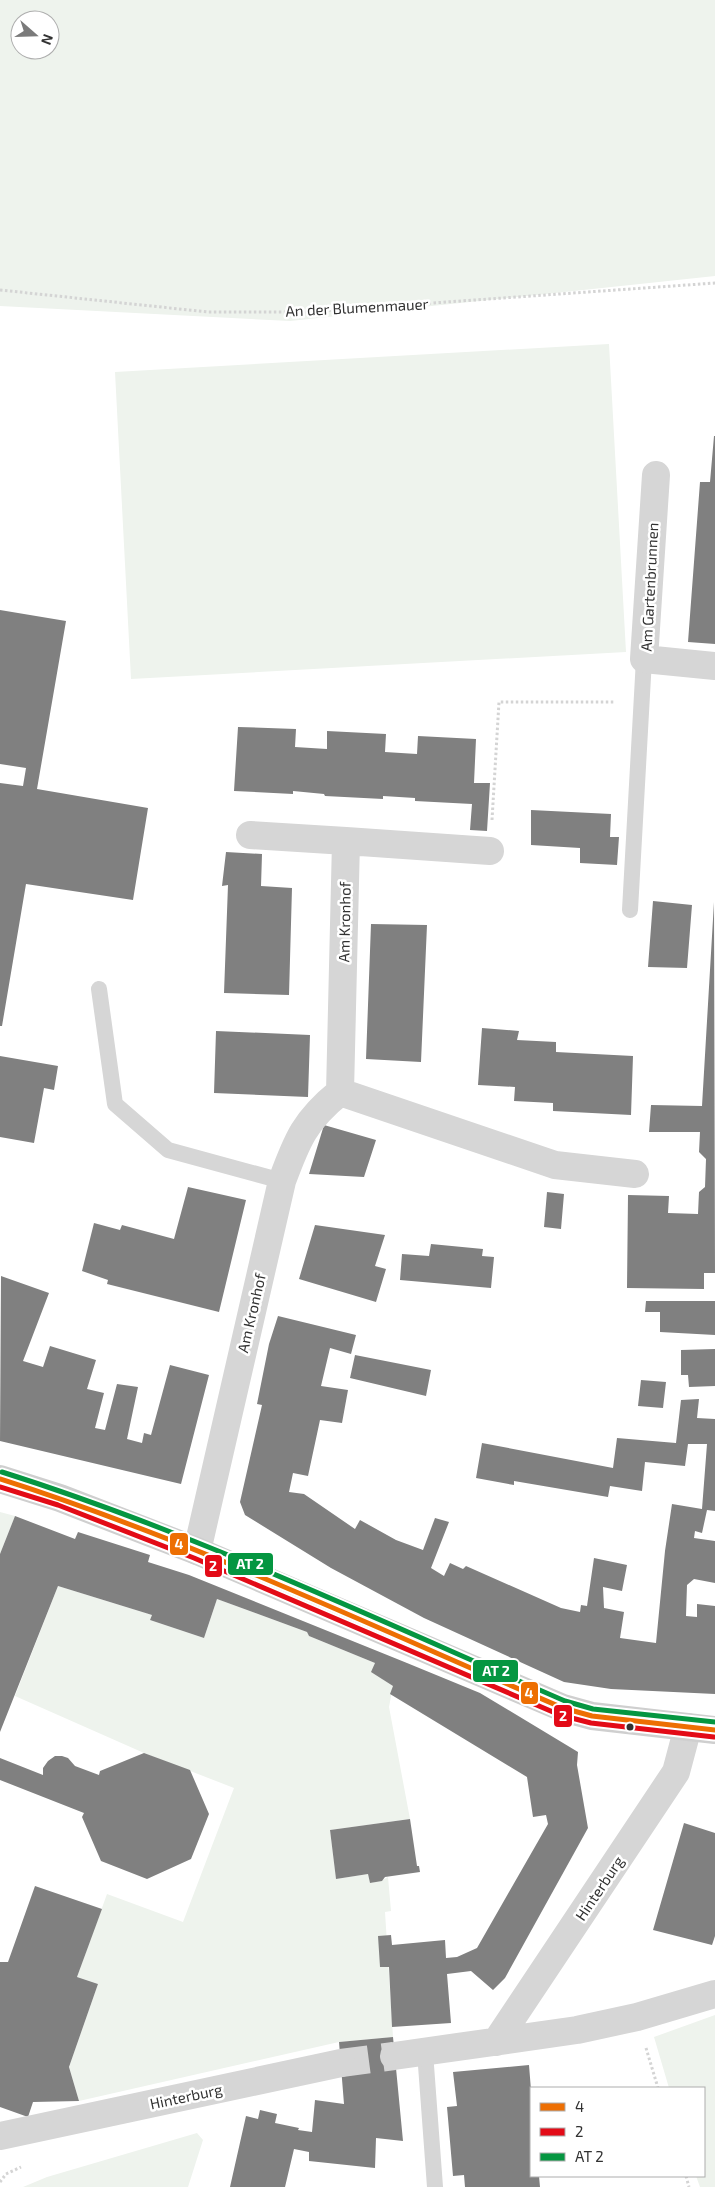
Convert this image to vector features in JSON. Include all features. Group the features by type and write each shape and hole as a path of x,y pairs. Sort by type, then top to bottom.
{"street":[{"name":"Am Gartenbrunnen","path":"656,476 644,659 715,666"},
{"path":"250,835 490,851"},
{"name":"Am Kronhof","path":"197,1551 282,1181 296,1143 313,1116 340,1092 346,841"},
{"path":"340,1092 555,1165 635,1174"},
{"path":"0,1479 60,1498 197,1551 563,1708 592,1716 715,1730"},
{"name":"Hinterburg","path":"496,2042 676,1772 688,1727"},
{"path":"394,2056 577,2030 637,2017 715,1994"},
{"name":"Hinterburg","path":"0,2136 341,2063"}],"lane":[{"path":"630,910 640,702 644,659"},
{"path":"100,988 115,1104 168,1150 282,1181"},
{"path":"425,2052 434,2187"}],"path":[{"name":"An der Blumenmauer","path":"0,290 208,312 305,312 709,285 715,283"},
{"path":"490,851 499,702 640,702"},
{"path":"644,2043 658,2087"}],"shaded area":[{"path":"0,0 715,0 715,276 290,321 0,306"},
{"path":"609,344 626,652 131,679 115,372"},
{"path":"0,1512 15,1516 0,1554"},
{"path":"58,1586 152,1615 150,1620 204,1638 217,1599 307,1632 309,1636 375,1663 372,1672 393,1686 389,1707 410,1819 330,1830 336,1879 368,1874 370,1883 381,1881 388,1877 391,1911 385,1912 393,2037 339,2042 79,2101 69,2067 98,1984 77,1977 107,1894 183,1922 234,1788 144,1753 15,1696"},
{"path":"715,2015 715,2187 700,2187 696,2177 705,2177 705,2087 669,2087 654,2037"},
{"path":"197,2133 203,2140 188,2187 23,2187 47,2177"}],"building":[{"path":"714,436 715,644 688,642 700,482 710,482"},
{"path":"0,610 66,621 37,789 148,808 133,900 26,884 2,1026 0,1026 0,783 23,786 26,768 0,764"},
{"path":"238,727 296,729 295,747 327,749 327,731 386,734 385,752 417,754 418,736 476,739 474,783 490,783 487,831 470,830 472,804 415,801 415,798 383,796 383,799 325,796 324,794 293,791 293,794 234,791"},
{"path":"531,810 611,814 610,837 619,837 617,865 580,863 580,848 531,845"},
{"path":"226,852 262,854 261,886 292,888 289,995 224,993 228,885 222,886"},
{"path":"653,901 692,905 687,968 648,967"},
{"path":"714,902 715,1273 704,1273 704,1289 627,1288 628,1195 669,1196 668,1213 698,1214 699,1192 705,1187 706,1159 699,1152 700,1132 649,1132 651,1105 702,1106"},
{"path":"371,924 427,925 421,1062 366,1059"},
{"path":"482,1028 519,1031 517,1040 556,1042 556,1052 633,1056 631,1115 553,1111 553,1103 514,1101 515,1087 478,1085"},
{"path":"216,1031 310,1035 308,1097 214,1093"},
{"path":"0,1056 58,1066 54,1090 44,1088 34,1143 0,1137"},
{"path":"324,1125 376,1140 364,1177 309,1174"},
{"path":"188,1187 246,1200 219,1312 107,1284 108,1280 82,1271 94,1223 120,1230 122,1225 174,1239"},
{"path":"547,1192 564,1194 561,1229 544,1227"},
{"path":"315,1225 385,1235 375,1266 386,1269 376,1302 299,1279"},
{"path":"431,1244 483,1249 482,1256 494,1257 491,1288 400,1280 402,1254 429,1256"},
{"path":"1,1276 49,1293 23,1361 43,1367 50,1346 96,1360 87,1389 104,1393 95,1428 105,1430 117,1384 138,1387 127,1439 142,1443 144,1433 151,1435 170,1365 209,1375 181,1484 0,1441"},
{"path":"646,1301 715,1301 715,1335 660,1332 660,1312 645,1312"},
{"path":"278,1316 356,1335 351,1354 330,1348 321,1386 348,1390 342,1423 320,1420 308,1476 293,1473 289,1492 304,1494 355,1529 360,1520 396,1540 423,1550 435,1518 449,1522 431,1568 444,1576 450,1563 463,1569 466,1566 561,1608 580,1612 581,1605 587,1606 594,1558 627,1565 622,1591 603,1587 604,1608 624,1612 620,1638 656,1643 665,1551 672,1504 702,1509 707,1444 688,1444 685,1466 645,1462 642,1491 610,1486 608,1497 514,1481 514,1485 476,1478 482,1443 613,1468 617,1438 676,1443 681,1400 699,1399 697,1418 715,1419 715,1511 707,1510 702,1533 695,1531 694,1538 715,1541 715,1583 694,1579 687,1585 686,1616 697,1617 697,1604 715,1606 715,1694 611,1689 564,1682 424,1618 331,1568 245,1515 240,1502 262,1405 257,1404 269,1344"},
{"path":"715,1349 715,1386 689,1387 688,1375 681,1375 681,1350"},
{"path":"355,1355 431,1370 426,1396 350,1378"},
{"path":"641,1380 666,1382 663,1408 638,1406"},
{"path":"15,1516 75,1539 78,1532 150,1555 148,1562 189,1575 480,1693 578,1752 577,1765 588,1828 505,1978 493,1990 471,1971 447,1974 451,2023 392,2027 389,1967 380,1967 378,1936 391,1935 392,1945 445,1940 446,1958 457,1957 477,1948 548,1824 546,1815 533,1817 527,1777 390,1694 393,1686 371,1672 375,1663 309,1636 307,1632 217,1599 204,1638 150,1620 152,1615 58,1586 0,1732 0,1554"},
{"path":"144,1753 190,1770 209,1814 191,1859 147,1879 101,1861 82,1817 84,1813 0,1780 0,1758 43,1775 43,1768 48,1761 55,1756 62,1756 68,1758 75,1766 99,1775 100,1771"},
{"path":"410,1819 417,1866 419,1866 420,1872 385,1877 382,1881 370,1883 368,1874 336,1879 330,1830"},
{"path":"684,1823 715,1833 715,1936 712,1945 653,1930"},
{"path":"35,1886 102,1909 77,1977 98,1984 69,2067 79,2101 33,2102 28,2117 0,2107 0,1962 8,1962"},
{"path":"393,2037 403,2141 376,2138 375,2168 309,2161 309,2152 294,2149 285,2187 230,2187 246,2116 258,2119 260,2110 277,2114 275,2123 312,2132 315,2100 344,2104 339,2042"},
{"path":"529,2065 531,2087 530,2177 539,2177 540,2187 465,2187 464,2175 453,2176 447,2107 457,2106 453,2072"}],"tunnel":[{"path":"341,2063 394,2056"}],"transit line":[{"path":"2,1472 74,1496 216,1550 565,1701 593,1709 715,1722"},
{"name":"4","path":"0,1479 72,1503 214,1557 563,1708 592,1716 715,1730"},
{"name":"2","path":"0,1487 58,1505 194,1558 560,1715 591,1723 714,1737"}]}
